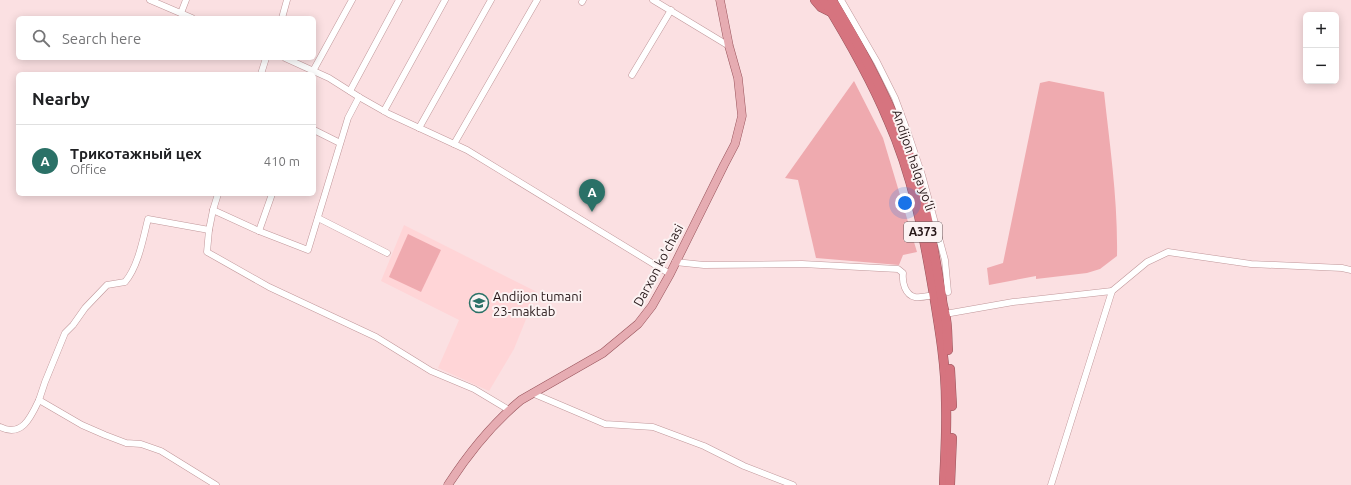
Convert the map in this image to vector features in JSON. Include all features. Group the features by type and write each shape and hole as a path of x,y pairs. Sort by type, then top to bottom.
{"highway":[{"path":"815,0 821,7 831,12"},
{"name":"Andijon halqa yo‘li","path":"824,0 855,52 889,121 916,199 938,298 946,314 953,409 950,485"},
{"name":"Andijon halqa yo‘li","path":"832,0 862,50 880,85 910,156 932,239 946,401 944,485"},
{"path":"938,298 948,292"}],"main road":[{"name":"Darxon ko'chasi","path":"448,485 461,465 501,418 521,400 603,352 638,324 652,306 670,274 735,144 742,116 738,78 729,46 720,0"}],"street":[{"path":"150,0 188,16"},
{"path":"181,13 186,0"},
{"path":"283,16 287,0"},
{"path":"289,60 313,71 352,0"},
{"path":"350,92 399,0"},
{"path":"384,111 445,0"},
{"path":"419,128 491,0"},
{"path":"454,144 537,0"},
{"path":"653,0 729,46"},
{"path":"841,0 877,62 895,98 908,133 922,175 943,253 948,292"},
{"path":"632,75 670,10"},
{"path":"262,72 265,60"},
{"path":"316,72 329,78 350,92 384,111 467,150 670,274"},
{"path":"213,210 259,231 308,250 348,118 359,97"},
{"path":"316,131 340,143"},
{"path":"217,196 209,230 207,252 269,287 376,338 431,371 474,389 510,410"},
{"path":"259,231 271,196"},
{"path":"318,218 387,253"},
{"path":"0,427 13,431 20,429 32,415 65,333 73,325 85,308 108,285 125,282 130,277 140,250 148,219 209,230"},
{"path":"1051,485 1112,291 1147,262 1168,252 1251,264 1342,268 1351,270"},
{"path":"675,262 704,265 802,264 898,269 903,273 904,285 912,295 918,297 938,298"},
{"path":"946,314 1020,301 1112,291"},
{"path":"532,393 605,424 654,427 704,446 744,466 793,485"},
{"path":"39,400 82,425 105,435 126,443 141,444 161,451 216,485"}],"shaded area":[{"path":"854,81 883,138 917,252 903,255 899,265 816,258 798,180 785,178"},
{"path":"1049,81 1104,92 1115,194 1117,256 1100,269 1087,273 1036,279 1036,276 989,285 987,268 1003,263 1040,83"},
{"name":"Andijon tumani 23-maktab","path":"404,225 537,292 514,349 489,391 438,368 459,320 381,281"},
{"path":"408,234 441,250 421,292 389,277"}],"place":[{"name":"Трикотажный цех","path":"592,212"},
{"name":"Andijon tumani 23-maktab","path":"479,303"}]}
